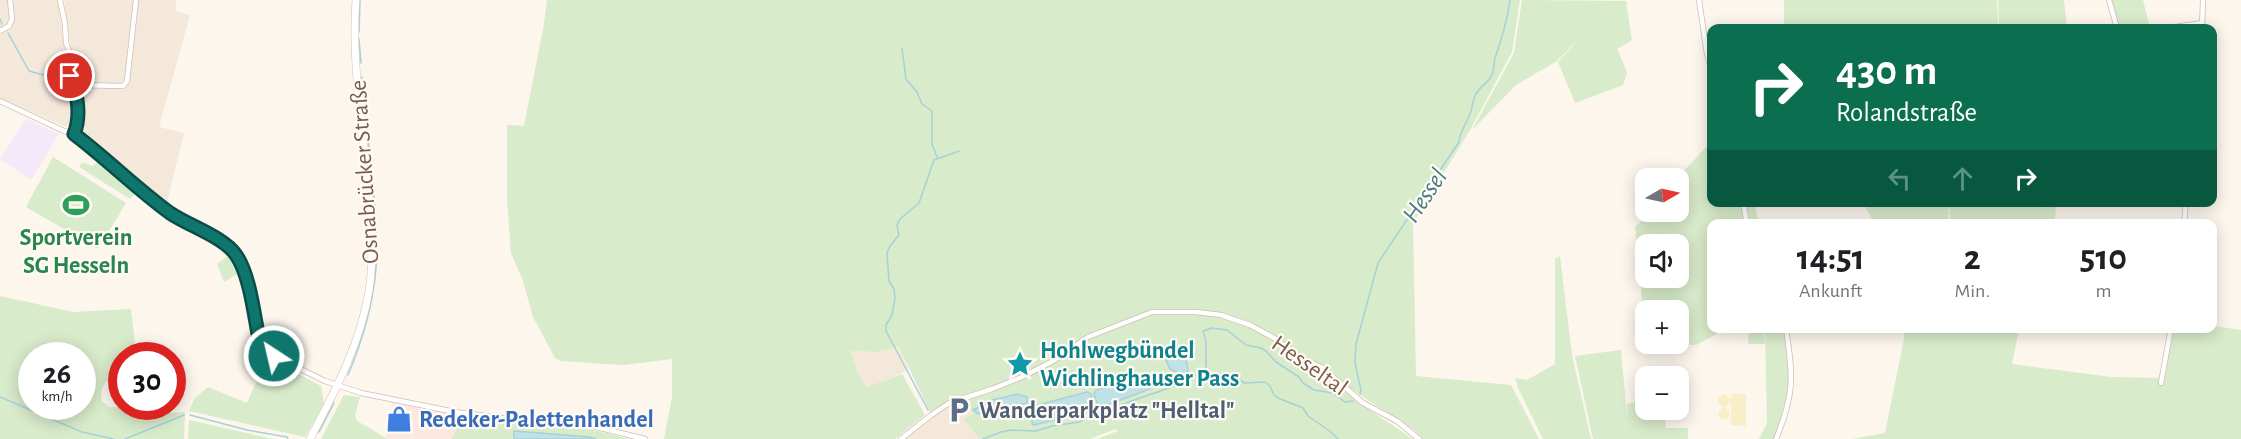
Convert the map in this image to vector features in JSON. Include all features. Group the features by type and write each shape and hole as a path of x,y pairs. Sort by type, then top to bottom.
{"main road":[{"name":"Osnabrücker Straße","path":"310,439 338,386 358,340 369,292 372,264 371,222 356,46 356,0"}],"street":[{"path":"0,31 9,26 12,19 10,0"},
{"path":"60,0 66,43 70,53 68,62 70,76 75,85 78,123 74,134"},
{"path":"75,85 123,86 127,81 136,0"},
{"path":"1699,0 1707,54"},
{"path":"2109,0 2117,24"},
{"path":"2202,24 2203,0"},
{"path":"0,101 74,134 171,213 229,247 240,262 259,339 264,348 274,356 338,386 387,399 455,412 503,418 579,423 645,439"},
{"name":"Hesseltal","path":"901,439 949,403 1022,377 1053,361 1088,337 1143,315 1157,312 1196,312 1221,315 1250,325 1324,369 1363,403 1396,422 1419,439"},
{"path":"1776,439 1788,407 1792,386 1787,333"},
{"path":"2161,383 2170,333"}],"shaded area":[{"path":"0,0 58,0 74,120 67,127 0,98"},
{"path":"64,0 176,0 176,11 190,15 159,127 184,133 166,206 86,138 83,131"},
{"path":"26,119 59,134 31,180 0,159"},
{"path":"899,347 909,370 867,388 858,374 851,351 877,352"},
{"path":"967,399 973,414 963,418 979,439 904,439 945,408"},
{"path":"393,403 459,416 456,430 451,439 388,439 386,437"}],"green space":[{"path":"547,0 1520,0 1512,52 1470,130 1413,223 1416,376 1511,385 1539,439 1423,439 1414,430 1354,391 1345,390 1362,405 1413,439 1097,439 1118,431 1115,429 1090,439 979,439 963,418 973,414 967,399 974,397 972,393 954,398 930,412 899,347 877,352 851,351 858,374 867,387 902,374 925,415 895,439 664,439 672,397 672,359 623,365 560,361 555,358 533,317 523,281 511,253 507,200 507,125 524,126","holes":["1147,376 1150,389 1098,405 1095,392","1087,392 1035,425 1032,423 1033,406"]},
{"path":"1522,0 1626,1 1632,40 1617,49 1627,72 1623,85 1575,103 1558,62 1584,33 1557,61 1516,85 1472,130 1514,53"},
{"path":"1784,0 1997,0 1998,24 1784,24"},
{"path":"1998,0 2064,0 2067,24 1999,24"},
{"path":"2111,0 2143,0 2149,24 2118,24"},
{"path":"1707,146 1707,207 1743,207 1745,219 1707,219 1707,333 1718,333 1696,345 1689,345 1689,300 1642,300 1641,288 1689,288 1689,234 1636,234 1635,227 1641,222 1689,222 1689,168 1686,168"},
{"name":"Sportverein SG Hesseln","path":"53,157 126,203 98,249 26,207"},
{"path":"100,161 136,192 130,199 79,167 82,162 92,166"},
{"path":"1746,207 1755,207 1758,219 1748,219"},
{"path":"1865,207 2043,207 2044,213 2044,207 2056,207 2055,219 1950,219 1949,210 1953,209 1948,209 1949,219 1872,219"},
{"path":"228,256 237,274 224,282 217,264"},
{"path":"1560,256 1572,355 1591,439 1543,439 1515,378 1527,380 1555,364 1555,259"},
{"path":"0,296 73,312 131,309 135,342 108,342 108,380 104,384 101,394 102,401 108,406 108,420 185,420 184,439 0,439"},
{"path":"2217,327 2241,330 2241,439 1853,439 1885,433 1904,333 2018,333 2012,364 2111,377 2163,378 2173,333 2217,333"},
{"path":"1749,333 1764,333 1765,344 1748,344"},
{"path":"1765,333 1785,333 1791,378 1790,389 1775,439 1759,439 1767,423"},
{"path":"1621,350 1627,416 1627,404 1635,402 1635,420 1666,420 1666,428 1688,428 1688,439 1593,439 1575,356"},
{"path":"267,357 321,386 324,404 305,437 189,411 195,398 208,387 247,403"},
{"path":"344,395 360,397 355,415 357,421 388,439 321,439"},
{"path":"459,416 504,423 578,426 629,439 596,439 514,431 514,439 451,439"},
{"path":"189,420 273,439 188,439"}],"sand":[{"path":"1725,394 1731,399 1731,394 1746,394 1746,426 1731,425 1731,402 1725,407 1730,412 1728,418 1722,420 1719,417 1718,412 1723,407 1718,403 1718,398"}],"water":[{"path":"1177,348 1186,362 1187,377 1170,369 1164,356 1169,350"},
{"path":"1145,375 1150,389 1102,407 1098,405 1094,394 1096,390"},
{"path":"1087,392 1091,394 1094,406 1090,412 1032,424 1033,406"},
{"path":"1018,394 1027,397 1027,403 978,414 973,410 992,400"},
{"path":"514,431 590,437 596,439 514,439"}],"waterway":[{"path":"359,32 360,0"},
{"name":"Hessel","path":"1360,394 1355,363 1356,344 1378,263 1459,142 1461,132 1471,112 1473,100 1479,89 1492,75 1510,0"},
{"path":"0,19 2,24"},
{"path":"8,33 29,71 69,82"},
{"path":"359,39 361,63"},
{"path":"902,48 906,79 917,92 922,104 932,111 932,144 937,157"},
{"path":"362,77 364,102"},
{"path":"348,375 366,323 376,268 375,210 365,111"},
{"path":"928,410 886,331 895,298 894,289 889,281 887,253 899,235 897,225 900,219 919,203 934,160 959,151"},
{"name":"Hessel","path":"1206,373 1206,341 1203,331 1212,328 1227,330 1246,345 1266,351 1276,362 1314,390 1333,393 1345,402 1353,401"},
{"name":"Hessel","path":"1186,378 1218,373 1230,375 1245,383 1265,382 1270,386 1274,395 1303,408 1308,416 1338,439"},
{"name":"Hessel","path":"983,439 1011,430 1036,431 1079,422 1183,381"},
{"name":"Hessel","path":"0,397 82,432 114,439"},
{"path":"319,432 334,403"},
{"name":"Hessel","path":"190,415 288,439"},
{"name":"Hessel","path":"125,439 172,420"}],"place":[{"name":"Sportverein SG Hesseln","path":"76,205"},
{"name":"Hohlwegbündel Wichlinghauser Pass","path":"1020,364"},
{"name":"Wanderparkplatz \"Helltal\"","path":"959,410"},
{"name":"Redeker-Palettenhandel","path":"399,419"}],"route":[{"path":"70,76 75,85 78,123 74,134 171,213 223,243 234,252 245,278 259,339 264,348 274,356"}]}
